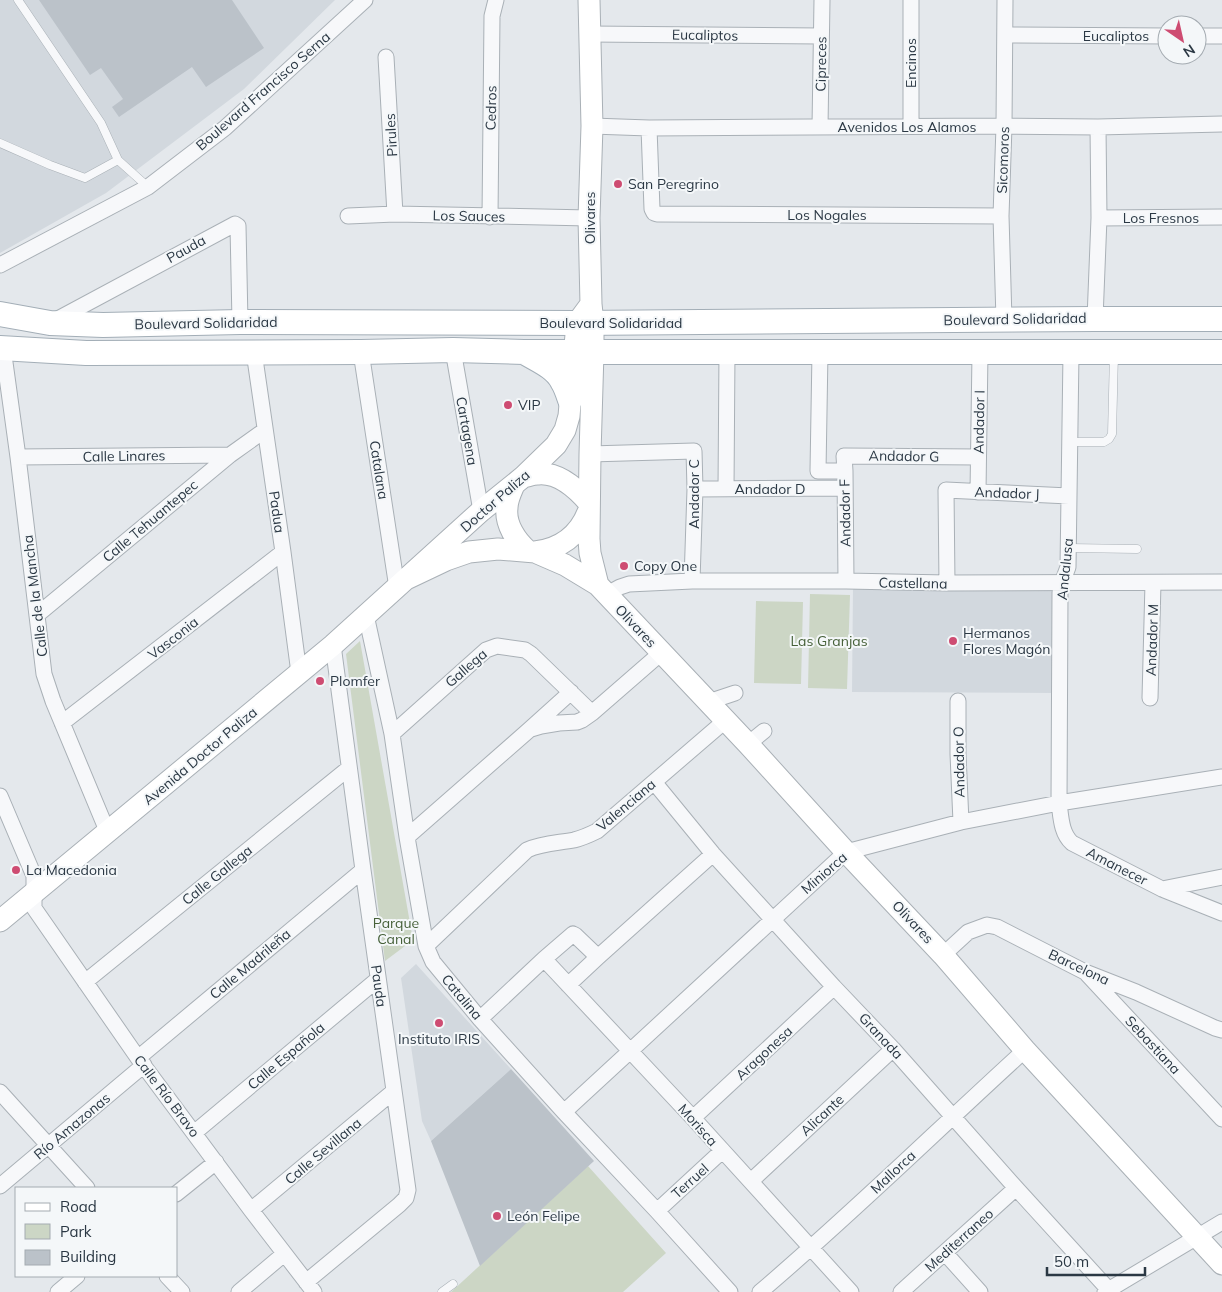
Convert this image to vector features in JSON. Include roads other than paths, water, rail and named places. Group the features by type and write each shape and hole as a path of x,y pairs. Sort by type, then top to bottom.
{"main road":[{"name":"Olivares","path":"589,0 592,126 587,317 584,352 590,454 590,553 602,589"},
{"name":"Boulevard Solidaridad","path":"0,314 50,323 103,325 587,317 1004,320 1222,319"},
{"name":"Boulevard Solidaridad","path":"2,348 86,353 453,350 728,352 820,363 980,353 1222,352"},
{"path":"524,352 557,373 570,400"},
{"name":"Doctor Paliza","path":"401,583 518,481 560,439 569,416 570,400 584,352"},
{"path":"538,474 556,477 574,488 589,507 580,527 564,543 545,551 532,551 521,546 516,538 508,519 507,507 518,481 538,474"},
{"name":"Olivares","path":"401,583 446,560 469,552 498,548 532,551 565,565 602,589 726,720 756,738 846,852 943,955 1025,1050 1222,1264"},
{"name":"Avenida Doctor Paliza","path":"0,921 333,645 401,583"}],"street":[{"name":"Boulevard Francisco Serna","path":"0,265 148,187 225,128 365,0"},
{"name":"Cedros","path":"490,217 492,16 496,0"},
{"name":"Cipreces","path":"820,127 822,0"},
{"name":"Encinos","path":"910,126 911,0"},
{"name":"Sicomoros","path":"1004,0 1004,126 1001,216 1004,320"},
{"name":"Eucaliptos","path":"589,34 821,36"},
{"name":"Eucaliptos","path":"1005,35 1157,36"},
{"path":"1207,36 1222,36"},
{"name":"Pirules","path":"386,56 395,214"},
{"name":"Avenidos Los Alamos","path":"592,126 649,128 1098,127 1222,124"},
{"path":"1095,319 1099,218 1098,127"},
{"name":"Los Nogales","path":"649,128 652,210 656,214 1001,216"},
{"name":"Los Sauces","path":"348,216 395,214 589,218"},
{"name":"Los Fresnos","path":"1099,218 1222,218"},
{"name":"Pauda","path":"50,323 235,224 238,226 240,322"},
{"name":"Calle de la Mancha","path":"2,348 18,457 44,674 53,701 108,833"},
{"name":"Cartagena","path":"453,350 481,512"},
{"name":"Padua","path":"254,352 299,673"},
{"name":"Catalana","path":"361,352 401,583"},
{"path":"726,489 728,352"},
{"name":"Andador I","path":"978,492 980,353"},
{"name":"Andalusa","path":"1071,353 1068,496 1069,548 1068,567 1060,593 1059,803 1064,831 1072,843"},
{"name":"Andador F","path":"820,363 818,471 845,471 846,581"},
{"name":"Calle Tehuantepec","path":"37,615 230,455 265,430"},
{"name":"Andador C","path":"590,454 694,451 695,489 692,581"},
{"name":"Calle Linares","path":"18,457 230,455"},
{"name":"Andador G","path":"845,471 844,456 978,457"},
{"name":"Andador D","path":"695,489 845,488"},
{"name":"Andador J","path":"947,583 946,490 1068,496"},
{"name":"Vasconia","path":"62,723 283,552"},
{"name":"Castellana","path":"602,589 629,584 692,581 947,583 1222,582"},
{"name":"Andador M","path":"1150,698 1153,583"},
{"name":"Catalina","path":"366,615 392,734 426,946 433,962 480,1019 730,1292"},
{"name":"Pauda","path":"310,1287 406,1198 408,1190 362,870 333,645"},
{"name":"Gallega","path":"392,734 486,650 497,646 525,650 536,658 592,713"},
{"path":"530,730 541,726 582,720 661,653"},
{"path":"407,837 571,692"},
{"path":"708,702 735,694"},
{"name":"Andador O","path":"958,701 961,822"},
{"name":"Valenciana","path":"426,946 527,850 540,845 580,838 597,831 726,720"},
{"name":"Calle Gallega","path":"85,982 348,768"},
{"name":"Miniorca","path":"564,1112 846,852 961,822 1059,803 1222,777"},
{"name":"Granada","path":"654,782 713,854 893,1049 1107,1291"},
{"name":"Calle Río Bravo","path":"0,796 34,876 34,908 141,1062 310,1287"},
{"name":"Amanecer","path":"1072,843 1162,889 1222,913"},
{"path":"568,985 713,854"},
{"name":"Calle Madrileña","path":"141,1062 362,870"},
{"name":"Amanecer","path":"1162,889 1222,877"},
{"name":"Barcelona","path":"943,955 968,932 987,925 997,927 1085,972 1222,1030"},
{"path":"480,1019 573,934 598,957"},
{"name":"Morisca","path":"544,959 752,1181 851,1292"},
{"name":"Sebastiana","path":"1085,972 1221,1117"},
{"name":"Calle Española","path":"194,1133 378,979"},
{"name":"Aragonesa","path":"693,1118 834,987"},
{"name":"Alicante","path":"752,1181 893,1049"},
{"name":"Mallorca","path":"760,1292 812,1248 1025,1050"},
{"name":"Río Amazonas","path":"0,1186 48,1146 141,1062"},
{"name":"Calle Sevillana","path":"251,1210 394,1091"},
{"path":"0,1092 86,1187"},
{"name":"Terruel","path":"657,1211 722,1151"},
{"path":"178,1192 216,1162"},
{"name":"Mediterraneo","path":"901,1292 1016,1188"},
{"path":"1107,1291 1222,1222"},
{"path":"944,1253 980,1292"},
{"path":"239,1292 284,1254"},
{"path":"58,1292 76,1277"},
{"path":"168,1277 182,1292"}],"lane":[{"path":"18,0 101,123 118,160 148,187"},
{"path":"0,143 85,178 118,160"},
{"path":"1070,442 1104,442 1112,434 1114,352"},
{"path":"1069,548 1137,549"},
{"path":"442,1292 452,1284"}],"place":[{"name":"San Peregrino","path":"618,184"},
{"name":"VIP","path":"508,405"},
{"name":"Copy One","path":"624,566"},
{"name":"Hermanos Flores Magón","path":"953,641"},
{"name":"Plomfer","path":"320,681"},
{"name":"La Macedonia","path":"16,870"},
{"name":"Instituto IRIS","path":"439,1023"},
{"name":"León Felipe","path":"497,1216"}],"park label":[{"name":"Las Granjas","path":"829,641"},
{"name":"Parque Canal","path":"396,932"}]}
